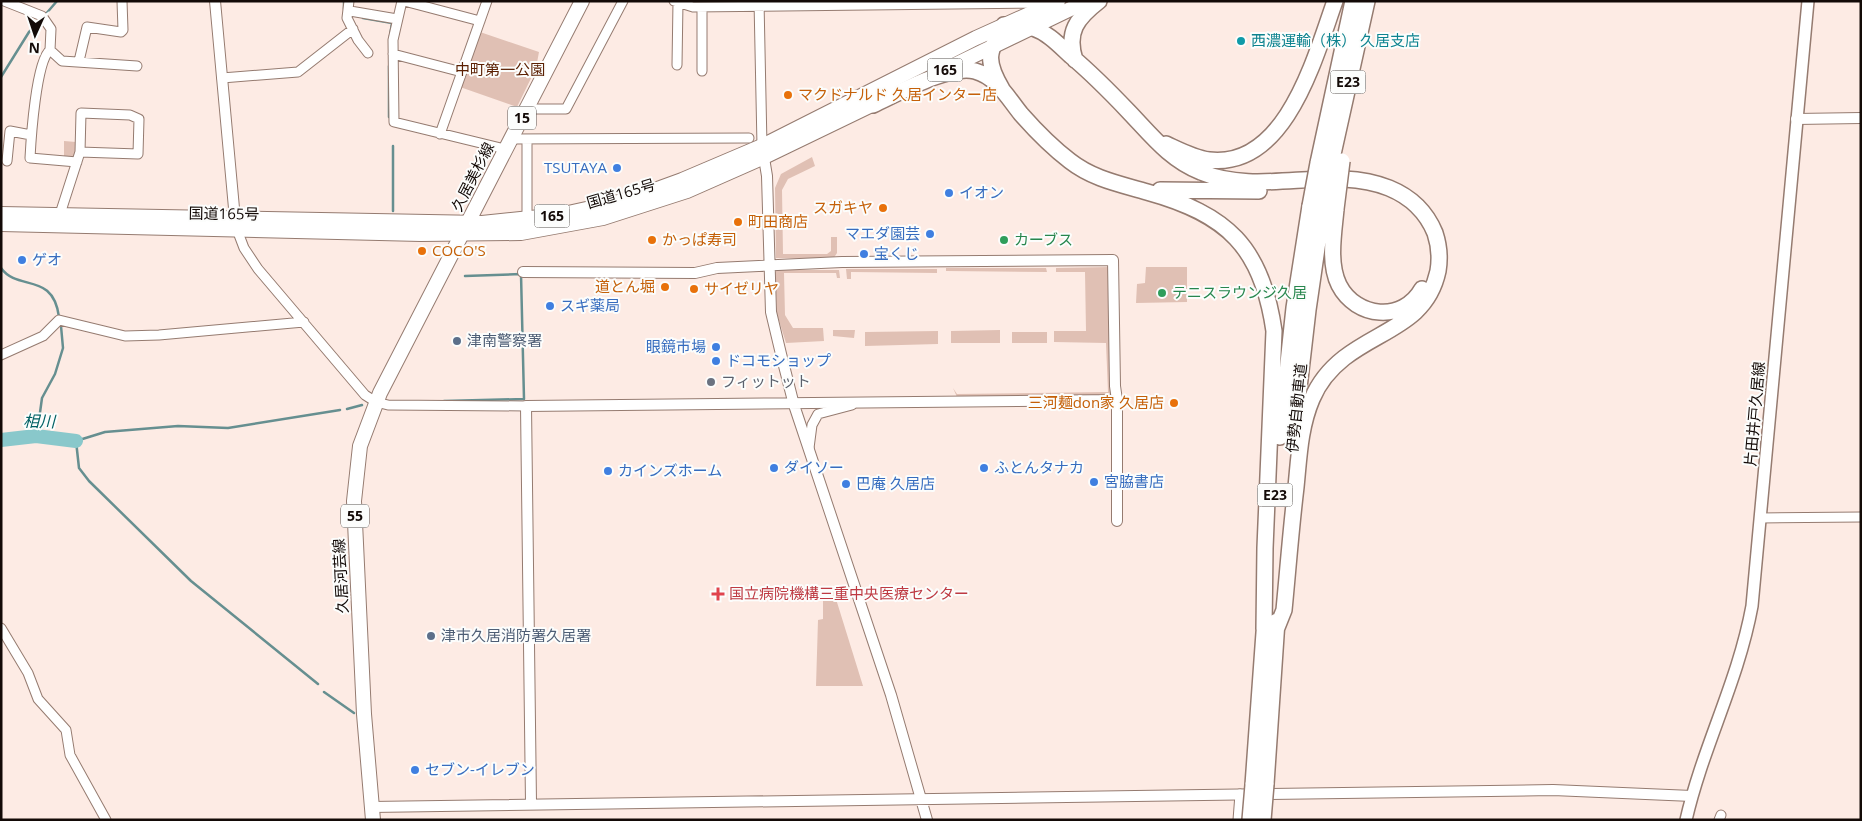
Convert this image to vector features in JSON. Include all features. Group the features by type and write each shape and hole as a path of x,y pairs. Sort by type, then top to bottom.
{"highway":[{"path":"1076,60 1071,47 1075,27 1083,15 1099,1"},
{"path":"1153,138 1207,160 1232,159 1257,148 1280,125 1303,85 1335,1"},
{"name":"伊勢自動車道","path":"1250,820 1259,784 1270,629 1300,368 1353,1"},
{"name":"伊勢自動車道","path":"1330,162 1365,8"},
{"path":"1004,25 1031,27 1049,36 1076,60 1153,138 1176,159 1191,168 1226,180 1256,182 1346,179 1381,185 1398,192 1414,202 1426,216 1437,238 1439,265 1435,284 1426,300 1406,320 1342,359 1324,377 1312,399 1302,431 1284,610 1270,629 1265,548 1274,331 1267,293 1250,256 1223,226 1186,205 1114,184 1089,174 1070,161 1021,114 1002,89 992,71 991,47 1004,25"},
{"path":"872,105 940,76 959,70 974,71 982,74 1002,89"},
{"path":"1138,190 1224,192 1345,188 1387,197 1403,205 1416,218 1429,246 1430,258 1426,281 1421,291 1409,304 1387,313 1378,313 1359,306 1345,294 1339,285 1323,207"},
{"name":"伊勢自動車道","path":"1259,784 1263,820"}],"main road":[{"name":"久居美杉線","path":"464,229 582,1"},
{"name":"国道165号","path":"464,229 627,200 763,152 872,105 1087,1"},
{"name":"片田井戸久居線","path":"1686,820 1692,796 1732,687 1746,638 1752,606 1808,1"},
{"name":"国道165号","path":"1,224 236,225 464,229 521,233 603,218 687,191 1004,25 1052,4"},
{"name":"国道165号","path":"1,214 60,214 236,225"},
{"name":"久居河芸線","path":"372,814 354,501 360,446 376,402 464,229"}],"street":[{"path":"4,1 22,4 42,16 49,24 52,34 50,50 44,56 31,135 30,158 77,162"},
{"path":"79,61 87,27 121,32 123,30 122,1"},
{"path":"215,1 236,225 244,248 258,269 365,395 376,402 388,405 526,406 794,405 1117,400"},
{"path":"480,21 403,1 393,40 394,122 440,134 508,144 527,140 749,138"},
{"path":"440,134 487,1"},
{"path":"526,109 566,109 622,1"},
{"path":"677,65 676,2 702,7 759,4 1052,4"},
{"path":"759,4 763,152 767,176 768,265 771,312 794,405 890,695 927,820"},
{"path":"368,53 347,18 350,6 397,19"},
{"path":"702,7 702,71"},
{"path":"222,78 298,72 353,29"},
{"path":"50,50 62,61 137,66"},
{"path":"393,54 462,72"},
{"path":"60,214 80,152 81,113 130,115 139,119 138,154 80,152"},
{"path":"1796,119 1861,118"},
{"path":"7,161 10,131 31,135"},
{"path":"527,140 527,219"},
{"path":"523,272 695,273 717,268 768,265 1112,260 1117,400 1117,521"},
{"path":"1,355 43,336 59,320 125,336 159,335 304,322"},
{"path":"809,448 812,425 818,414 855,404"},
{"path":"526,406 531,804"},
{"path":"1760,518 1861,517"},
{"path":"1,628 28,674 38,699 66,730 70,755 106,820"},
{"path":"372,814 531,804 920,798 1553,790 1692,796"},
{"path":"1238,820 1240,794"}],"green space":[{"name":"中町第一公園","path":"480,32 539,52 536,68 517,107 460,87"},
{"path":"64,141 76,142 76,156 72,159 64,158"},
{"path":"812,157 815,166 788,179 782,190 783,254 827,254 831,251 831,237 837,237 837,253 833,259 776,258 775,188 781,174"},
{"path":"1110,267 1113,398 961,401 961,396 957,397 953,388 957,394 1108,392 1106,343 1054,342 1054,331 1086,331 1085,272 1056,272 1056,268"},
{"name":"テニスラウンジ久居","path":"1146,267 1187,267 1187,302 1136,303 1137,284 1145,283"},
{"path":"946,268 1046,268 1047,272 946,271"},
{"path":"846,269 937,269 937,273 851,272 851,279 847,279"},
{"path":"775,270 839,270 840,278 837,278 836,273 784,273 785,315 793,328 823,328 824,341 786,343 777,314"},
{"path":"833,330 855,330 854,338 833,336"},
{"path":"1000,330 1000,343 951,343 951,331"},
{"path":"938,331 938,344 865,346 865,332"},
{"path":"1012,332 1047,332 1047,343 1012,343"},
{"path":"823,599 836,599 863,686 816,686 818,620 823,619"}],"waterway":[{"path":"45,15 57,1"},
{"path":"344,1 344,9"},
{"path":"363,18 392,23 390,36"},
{"path":"1,77 29,32 40,21"},
{"path":"389,66 389,117"},
{"path":"393,146 393,211"},
{"path":"1,268 8,275 34,284 50,293 59,317"},
{"path":"444,401 524,399 521,274 465,276"},
{"path":"38,427 42,398 55,374 63,348 61,326"},
{"path":"347,409 362,405"},
{"path":"318,684 191,581 89,481 79,468 76,441 105,432 178,426 228,428 340,410"},
{"name":"相川","path":"1,440 36,436 76,441"},
{"path":"324,692 354,713"}],"place":[{"name":"西濃運輸（株） 久居支店","path":"1241,41"},
{"name":"マクドナルド 久居インター店","path":"788,95"},
{"name":"TSUTAYA","path":"617,168"},
{"name":"イオン","path":"949,193"},
{"name":"スガキヤ","path":"883,208"},
{"name":"町田商店","path":"738,222"},
{"name":"マエダ園芸","path":"930,234"},
{"name":"かっぱ寿司","path":"652,240"},
{"name":"カーブス","path":"1004,240"},
{"name":"COCO'S","path":"422,251"},
{"name":"宝くじ","path":"864,254"},
{"name":"ゲオ","path":"22,260"},
{"name":"道とん堀","path":"665,287"},
{"name":"サイゼリヤ","path":"694,289"},
{"name":"テニスラウンジ久居","path":"1162,293"},
{"name":"スギ薬局","path":"550,306"},
{"name":"津南警察署","path":"457,341"},
{"name":"眼鏡市場","path":"716,347"},
{"name":"ドコモショップ","path":"716,361"},
{"name":"フィットット","path":"711,382"},
{"name":"三河麺don家 久居店","path":"1174,403"},
{"name":"ダイソー","path":"774,468"},
{"name":"ふとんタナカ","path":"984,468"},
{"name":"カインズホーム","path":"608,471"},
{"name":"宮脇書店","path":"1094,482"},
{"name":"巴庵 久居店","path":"846,484"},
{"name":"国立病院機構三重中央医療センター","path":"718,594"},
{"name":"津市久居消防署久居署","path":"431,636"},
{"name":"セブン-イレブン","path":"415,770"}]}
